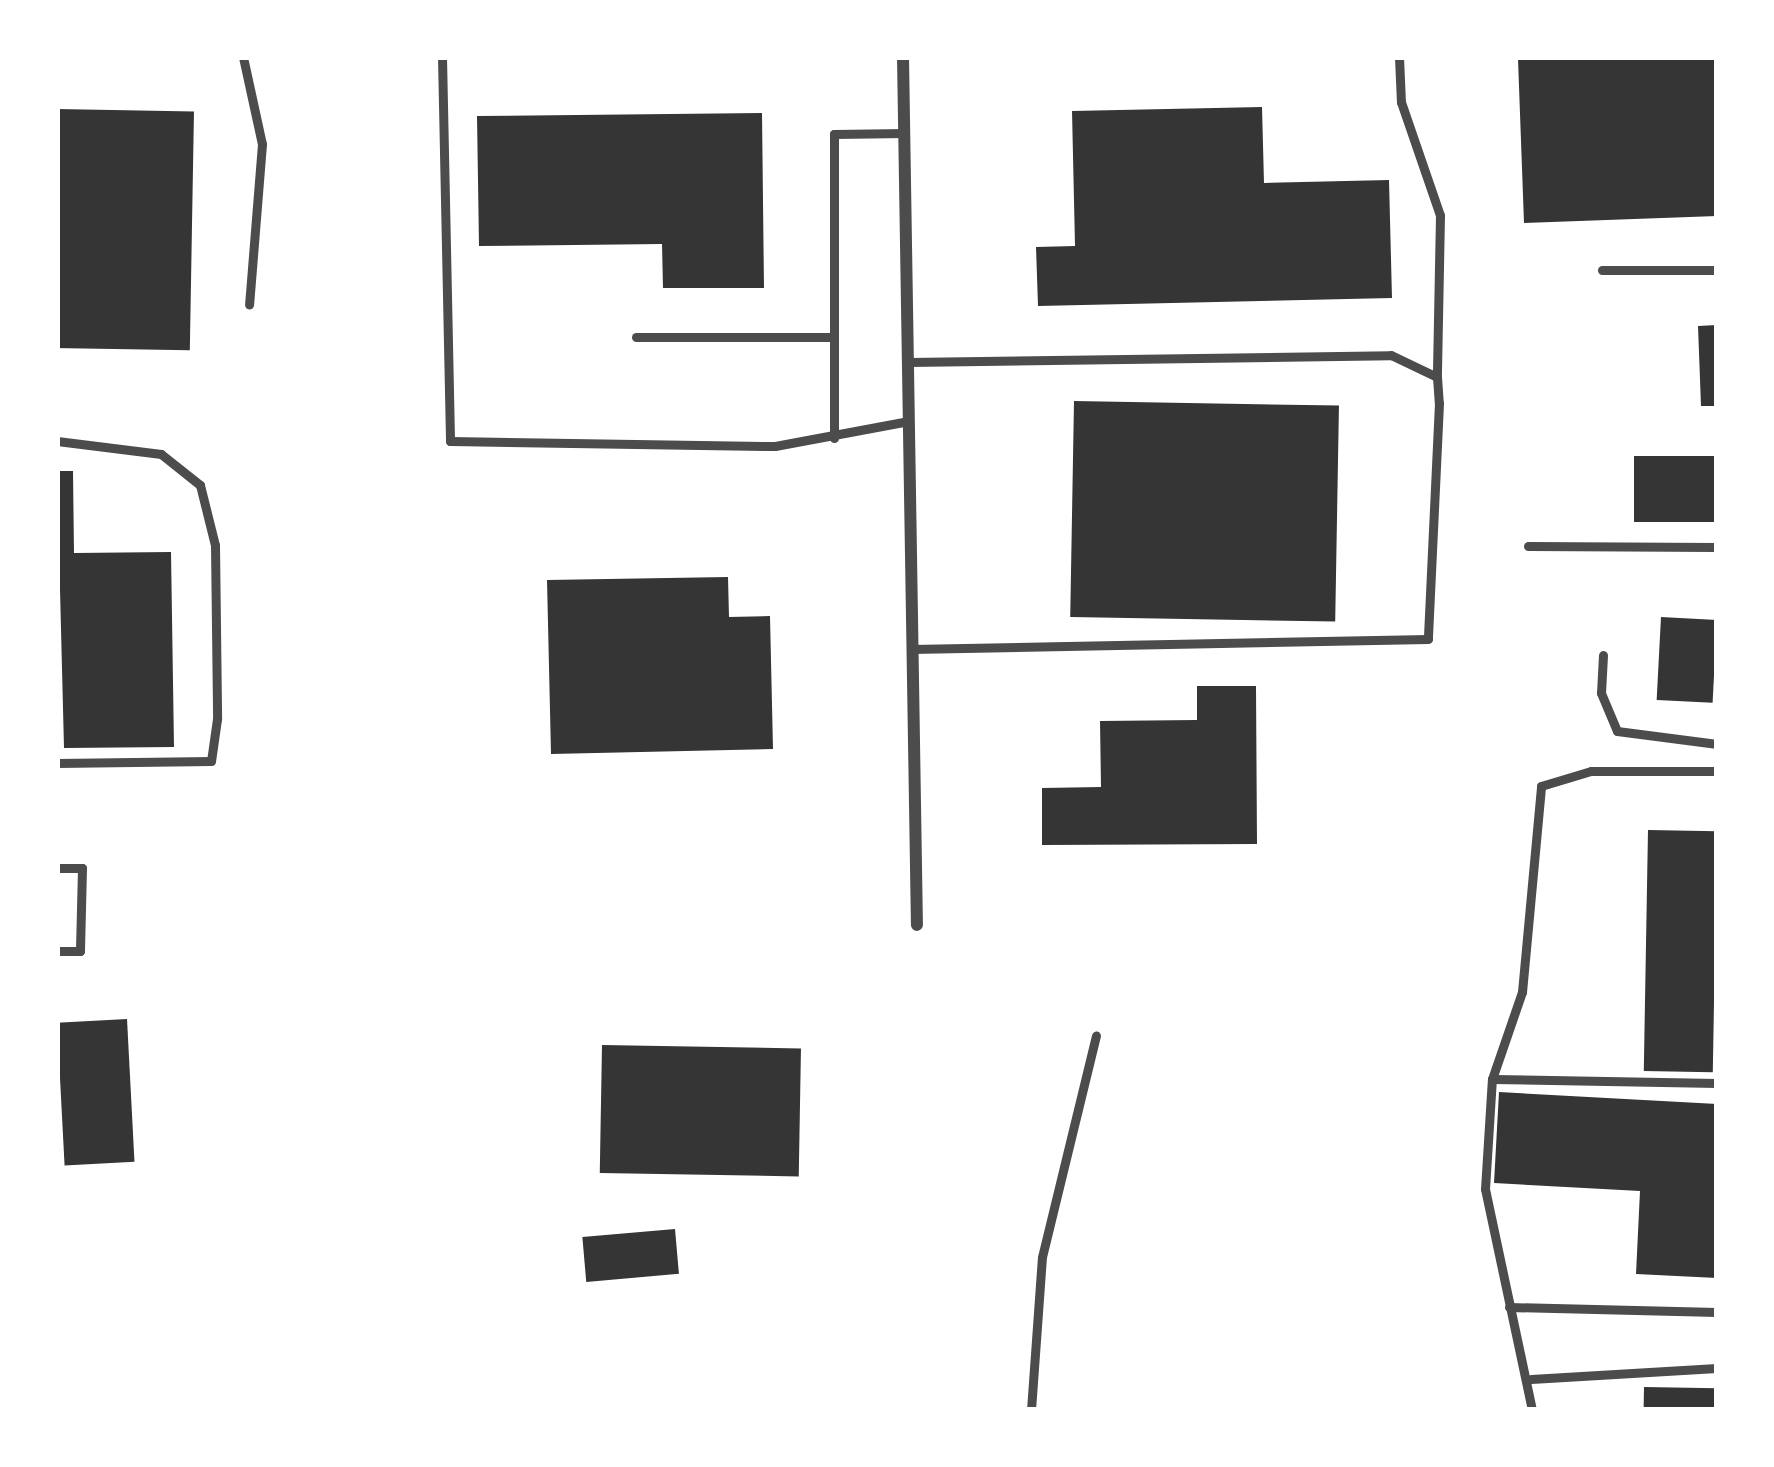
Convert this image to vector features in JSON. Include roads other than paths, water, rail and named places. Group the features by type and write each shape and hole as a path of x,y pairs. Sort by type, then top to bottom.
{"street":[{"path":"903,57 917,926"}],"lane":[{"path":"242,57 262,144 249,304"},
{"path":"442,57 450,441 834,438 909,421"},
{"path":"911,649 1428,639 1439,215 1401,102 1399,57"},
{"path":"834,438 835,134 905,133"},
{"path":"1602,270 1717,270"},
{"path":"635,337 832,337"},
{"path":"909,362 1391,355 1437,377"},
{"path":"57,441 161,454 200,485 215,545 217,697 211,760 57,763"},
{"path":"1528,546 1717,547"},
{"path":"1603,655 1600,693 1617,731 1717,744"},
{"path":"1532,1410 1531,1379 1509,1307 1485,1189 1492,1079 1522,992 1541,786 1591,771 1717,771"},
{"path":"57,868 82,868 80,951 57,951"},
{"path":"1031,1410 1042,1257 1096,1035"},
{"path":"1492,1079 1717,1083"},
{"path":"1509,1307 1717,1312"},
{"path":"1531,1379 1717,1368"}]}
